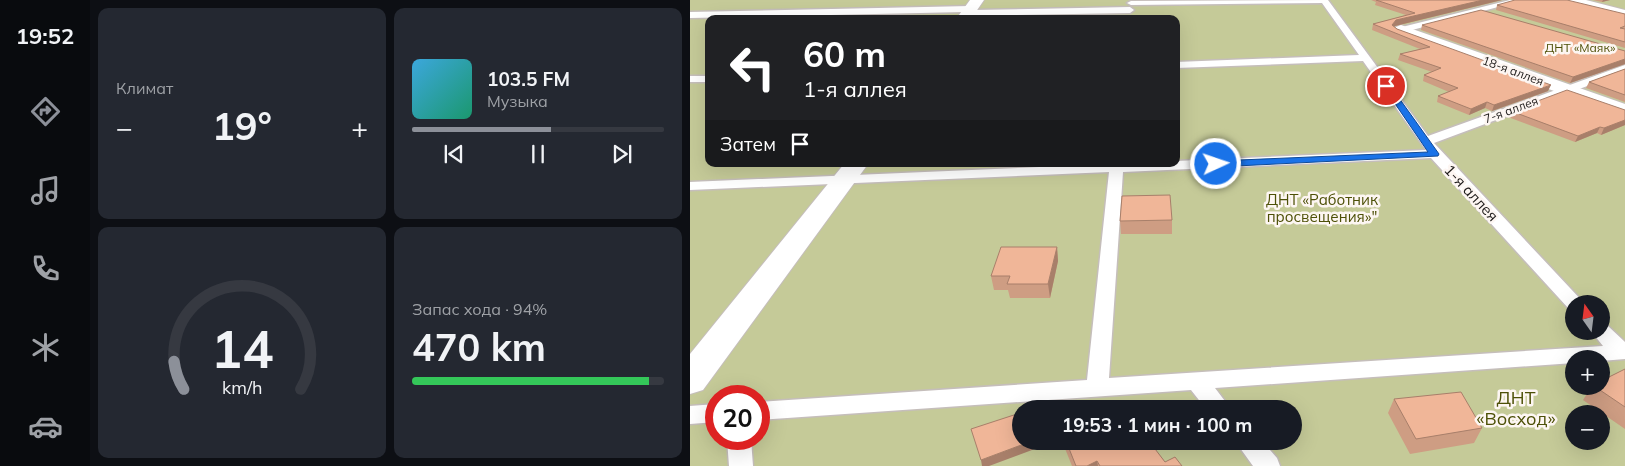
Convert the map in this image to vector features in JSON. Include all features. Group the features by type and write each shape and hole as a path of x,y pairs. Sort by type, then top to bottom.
{"street":[{"path":"1570,0 1625,14"},
{"name":"18-я аллея","path":"1401,30 1625,112"},
{"path":"690,380 850,172"}],"lane":[{"path":"1401,30 1520,0"},
{"path":"690,15 1131,8 1324,1"},
{"name":"1-я аллея","path":"1324,1 1435,154 1568,295"},
{"path":"1479,10 1497,15"},
{"path":"1180,65 1367,58"},
{"name":"7-я аллея","path":"1426,141 1625,68"},
{"path":"690,79 705,79"},
{"path":"1180,164 1435,154"},
{"path":"690,186 850,172 1072,167"},
{"path":"1097,388 1117,167"},
{"path":"1610,339 1623,351"},
{"path":"770,409 1623,351"},
{"path":"1196,381 1212,400"},
{"path":"690,415 705,414"},
{"path":"740,450 741,466"},
{"path":"1255,450 1268,466"}],"green space":[{"name":"ДНТ «Работник просвещения»\"","path":"690,0 1625,0 1625,466 690,466"}],"building":[{"path":"1376,0 1483,0 1396,20 1392,25 1397,29 1551,85 1494,105 1487,102 1471,109 1438,96 1458,88 1424,75 1441,68 1400,54 1430,47 1373,24 1415,13"},
{"path":"1515,0 1567,0 1625,14 1625,26 1620,28 1625,29 1625,42 1497,5"},
{"path":"1481,10 1625,51 1625,59 1573,77 1422,25"},
{"path":"1625,69 1625,95 1589,82"},
{"path":"1567,90 1625,110 1625,120 1578,136 1511,111"},
{"path":"1170,195 1172,220 1120,221 1122,196"},
{"path":"1001,247 1057,247 1048,284 1007,284 1010,276 991,276"},
{"path":"1625,369 1625,407 1607,395 1610,395 1610,376"},
{"path":"1461,392 1482,428 1416,439 1394,399"},
{"path":"1012,416 1012,448 981,460 971,429"},
{"path":"1070,450 1156,450 1165,462 1175,457 1182,466 1100,466 1097,461 1087,466 1076,466"}],"route":[{"path":"1216,164 1435,154 1386,86"}],"park label":[{"name":"ДНТ «Маяк»","path":"1580,48"},
{"name":"ДНТ «Восход»","path":"1516,408"}]}
